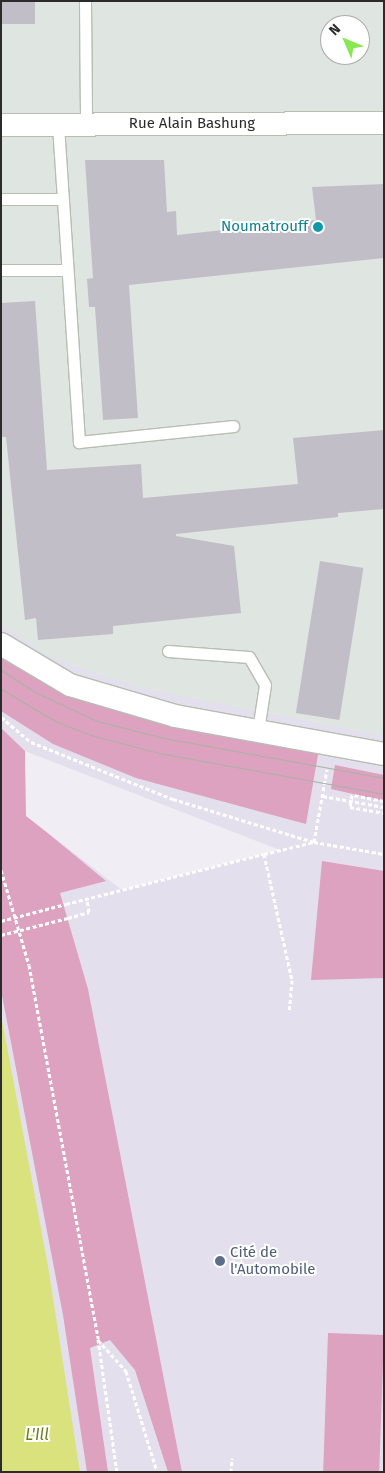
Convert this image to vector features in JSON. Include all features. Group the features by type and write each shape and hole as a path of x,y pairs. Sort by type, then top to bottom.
{"street":[{"name":"Rue Alain Bashung","path":"1,125 384,123"},
{"path":"1,644 70,685 175,716 384,754"}],"lane":[{"path":"85,1 86,124"},
{"path":"58,124 79,442 233,426"},
{"path":"1,199 62,198"},
{"path":"1,270 67,270"},
{"path":"168,651 249,658 265,685 258,730"}],"path":[{"path":"1,717 31,742 164,796 314,842 384,854"},
{"path":"314,842 332,744"},
{"path":"384,801 352,795 350,801 350,807 384,813"},
{"path":"322,796 384,807"},
{"path":"1,920 314,842"},
{"path":"264,854 292,980 289,1012"},
{"path":"1,870 29,965 98,1339 117,1472"},
{"path":"1,935 90,912 87,899"},
{"path":"98,1339 126,1371 157,1472"},
{"path":"230,1472 232,1458"}],"shaded area":[{"path":"1,1 384,1 384,736 141,688 49,657 1,624"},
{"path":"1,656 67,692 319,749 306,824 136,778 53,744 1,711"},
{"path":"1,728 25,751 27,816 106,881 60,893 88,989 182,1472 168,1472 135,1370 110,1340 90,1348 108,1472 87,1472 63,1315 1,990"},
{"path":"25,751 280,850 122,890 26,816"},
{"path":"335,765 384,775 384,801 331,789"},
{"path":"322,861 384,871 384,978 311,980"},
{"path":"328,1333 384,1335 379,1472 323,1472"}],"water":[{"name":"L'Ill","path":"1,1015 48,1266 80,1472 1,1472"}],"building":[{"path":"1,1 35,1 35,24 1,24"},
{"path":"85,160 164,160 167,212 176,211 177,235 316,220 312,187 384,184 384,258 129,285 138,418 103,420 95,307 89,307 87,279 93,278"},
{"path":"35,301 47,470 141,464 143,498 298,484 293,438 384,430 384,509 338,513 338,517 176,534 176,536 234,546 241,613 113,626 113,634 38,640 36,618 25,620 6,437 1,437 1,303"},
{"path":"320,561 363,568 339,720 296,713"}],"tram line":[{"path":"1,670 35,692 97,721 164,738 384,778"},
{"path":"1,689 57,722 91,735 159,753 384,794"}],"place":[{"name":"Noumatrouff","path":"318,227"},
{"name":"Cité de l'Automobile","path":"220,1261"}]}
